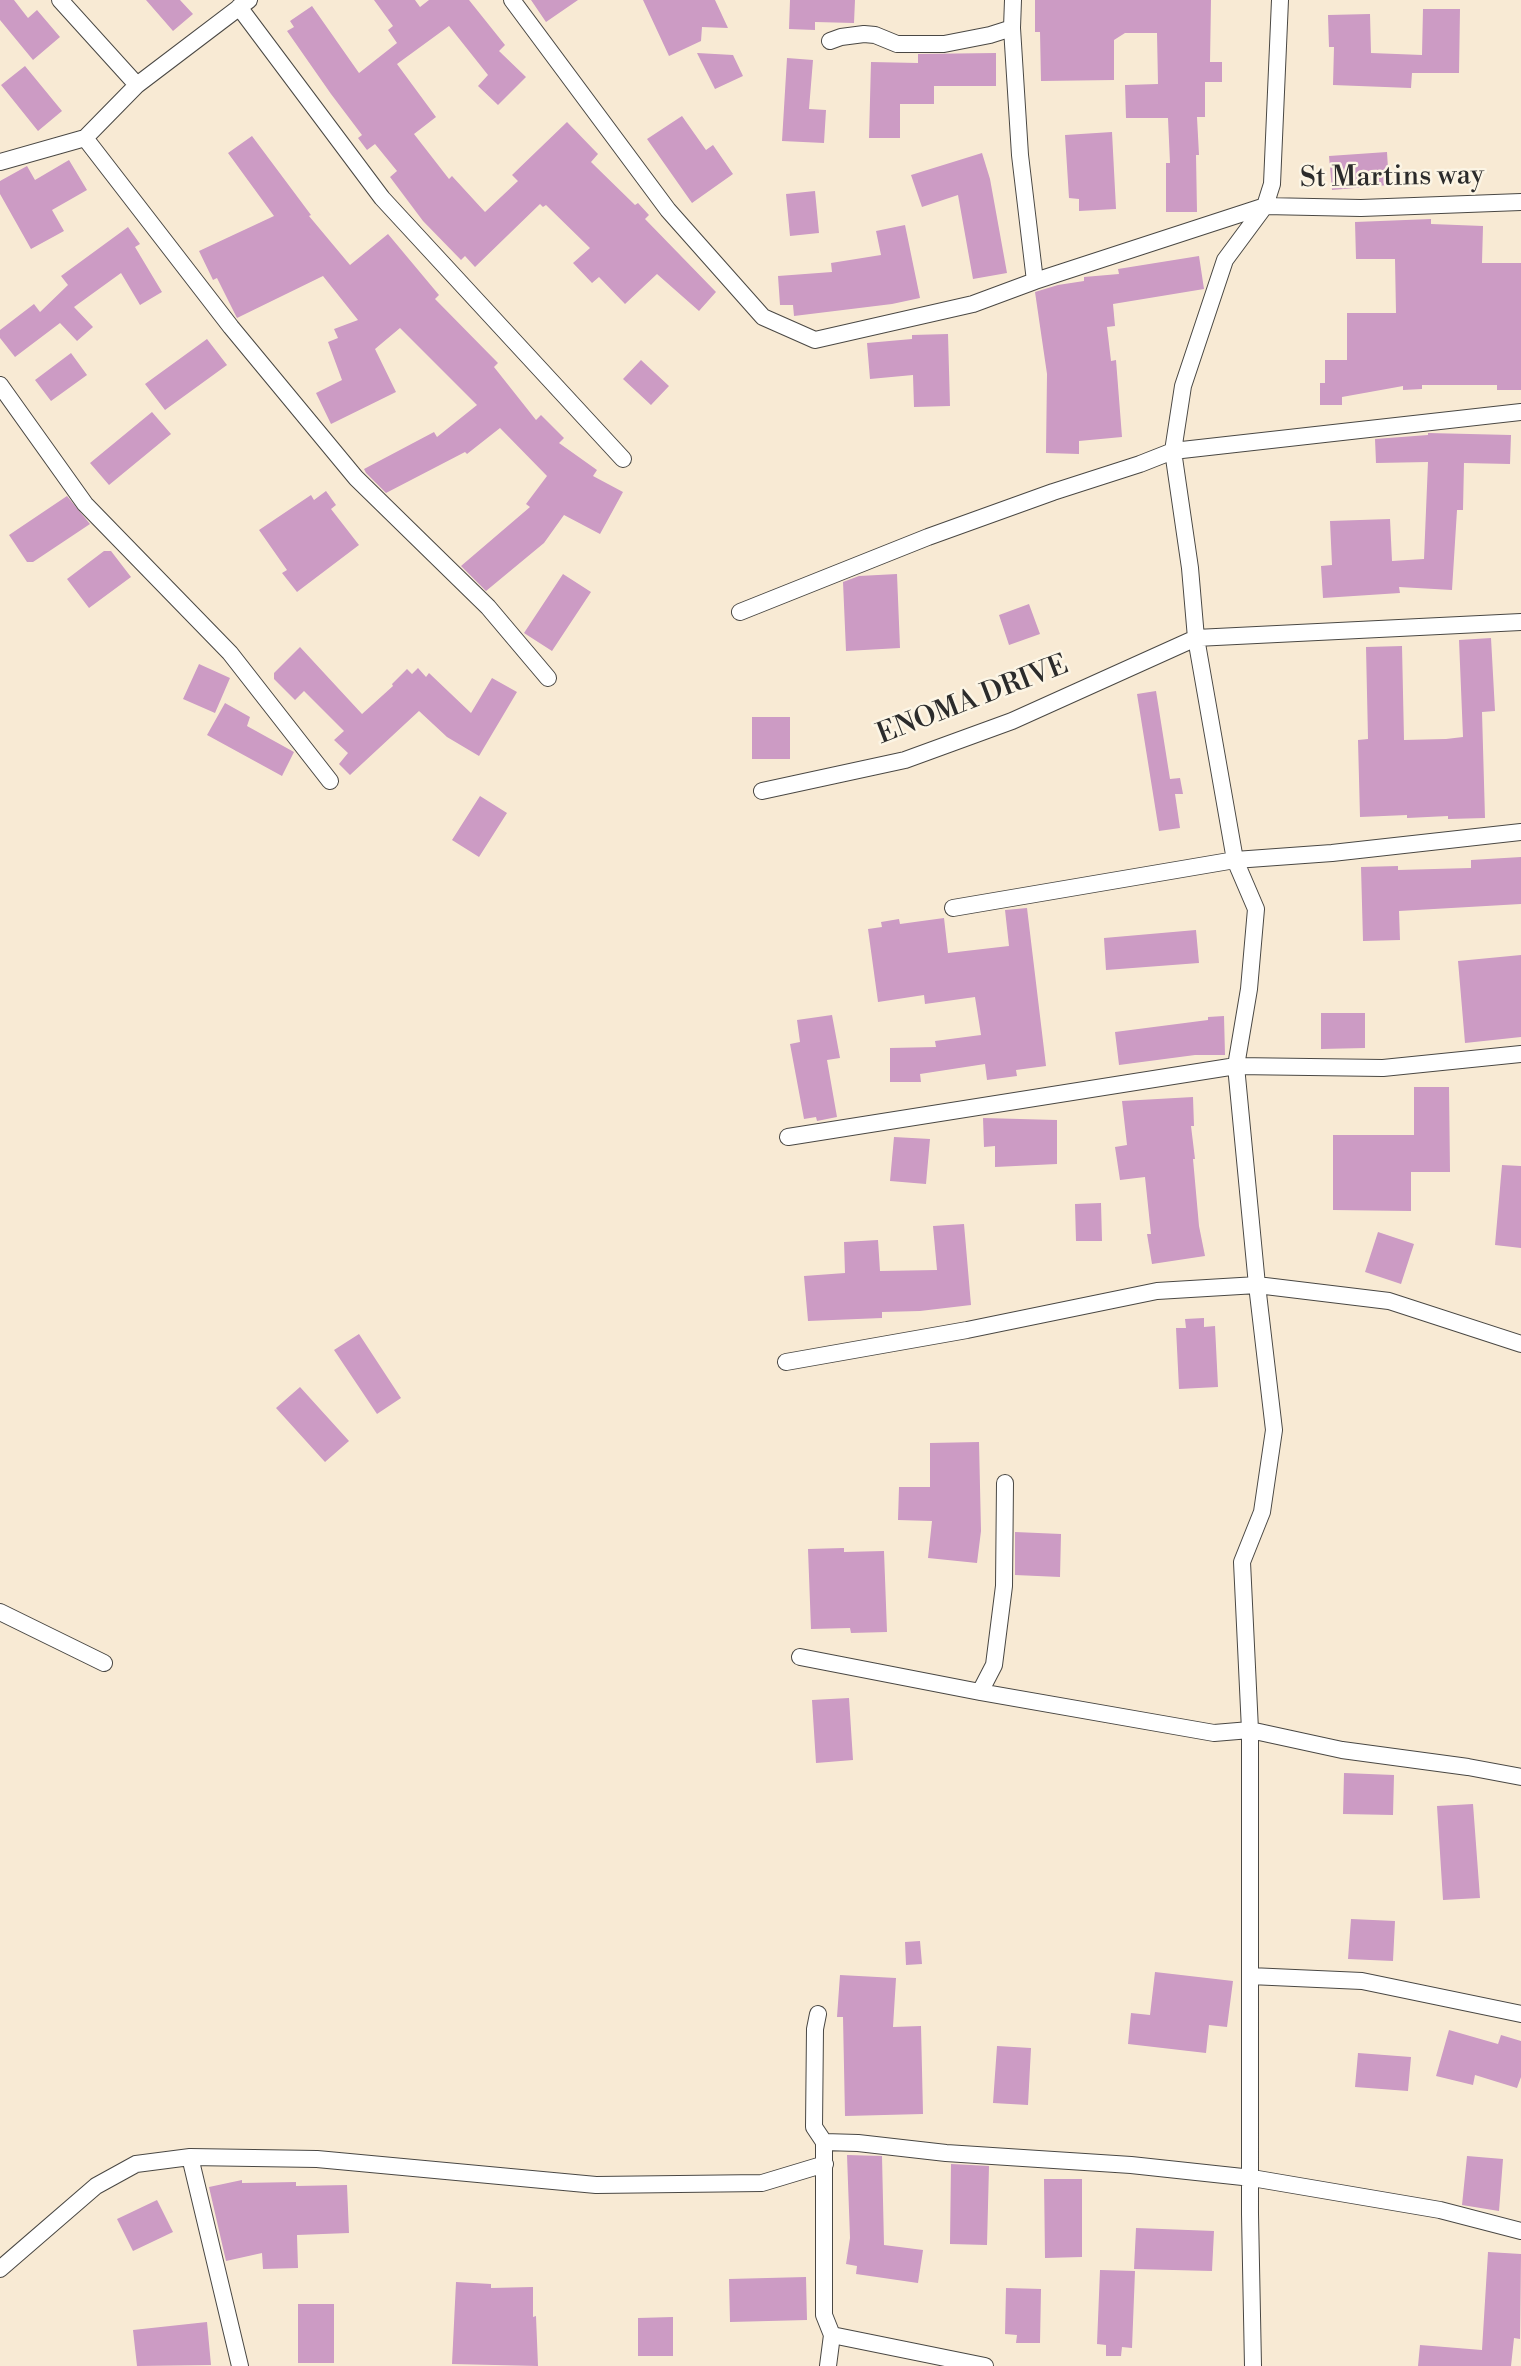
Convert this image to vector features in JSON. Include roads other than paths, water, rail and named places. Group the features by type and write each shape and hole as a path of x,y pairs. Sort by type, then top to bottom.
{"street":[{"path":"60,0 137,85"},
{"name":"St Martins way","path":"512,0 668,210 763,317 815,340 973,304 1265,206 1361,208 1521,201"},
{"path":"1013,0 1012,28 1020,155 1035,281"},
{"path":"1253,2366 1250,2214 1250,1730 1242,1562 1262,1512 1274,1430 1256,1285 1236,1066 1249,989 1256,909 1235,860 1196,638 1172,451 1183,386 1225,260 1265,206 1272,184 1280,0"},
{"path":"0,162 85,138 137,85 244,4 382,198 623,459"},
{"path":"830,41 864,34 875,35 897,44 944,44 1012,28"},
{"path":"85,138 231,327 356,478 488,607 548,678"},
{"path":"0,385 85,505 230,653 330,781"},
{"path":"740,612 928,537 1172,451 1521,412"},
{"path":"1196,638 1521,622"},
{"name":"ENOMA DRIVE","path":"762,790 905,760 1012,721 1196,638"},
{"path":"953,908 1235,860 1332,853 1521,832"},
{"path":"788,1137 1236,1066 1383,1068 1521,1054"},
{"path":"786,1362 967,1330 1157,1291 1256,1285 1389,1301 1521,1344"},
{"path":"980,1692 994,1665 1004,1586 1005,1483"},
{"path":"0,1612 104,1663"},
{"path":"800,1657 1214,1733 1250,1730 1342,1750 1521,1777"},
{"path":"1250,1976 1362,1981 1521,2014"},
{"path":"818,2014 815,2029 814,2127 824,2142 824,2315 832,2335 828,2366"},
{"path":"824,2142 1131,2165 1252,2178 1440,2210 1521,2231"},
{"path":"0,2269 96,2186 119,2171 136,2164 190,2157 317,2159 596,2185 762,2183 825,2164"},
{"path":"190,2157 240,2366"},
{"path":"832,2335 985,2366"}]}
